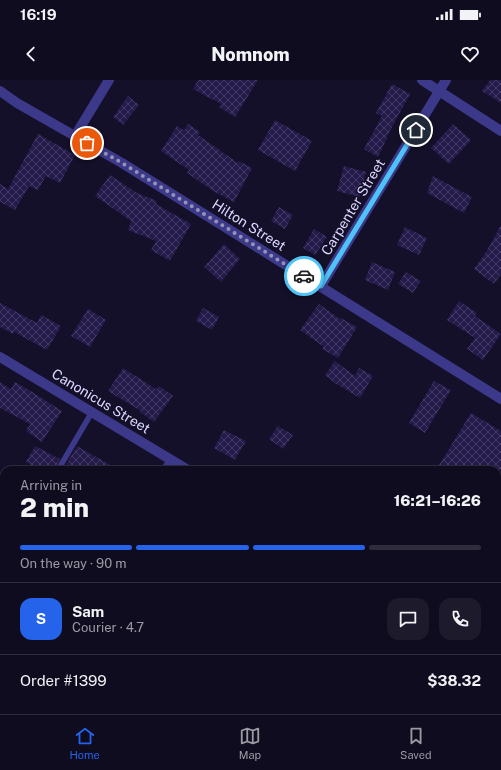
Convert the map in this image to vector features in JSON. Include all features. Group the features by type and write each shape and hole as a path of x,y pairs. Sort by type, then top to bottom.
{"street":[{"path":"75,136 109,80"},
{"path":"422,80 501,130"},
{"name":"Carpenter Street","path":"321,286 446,80"},
{"name":"Hilton Street","path":"0,91 17,103 122,163 321,286 356,310 501,400"},
{"name":"Canonicus Street","path":"0,357 181,466"}],"lane":[{"path":"60,466 92,412"},
{"path":"166,466 170,459"}],"building":[{"path":"198,80 258,80 235,117 219,107 221,104 193,89"},
{"path":"490,80 501,80 501,103 482,91"},
{"path":"392,84 410,94 386,138 378,157 364,149 382,116 376,113"},
{"path":"128,96 139,105 123,125 113,117"},
{"path":"275,120 312,141 295,171 258,150"},
{"path":"188,124 200,132 198,135 238,163 239,161 252,168 234,202 213,191 187,173 189,170 161,151 177,126 184,130"},
{"path":"453,124 471,140 449,164 431,148"},
{"path":"38,134 75,155 60,183 46,176 38,190 29,186 15,210 0,202 0,184 8,189"},
{"path":"344,166 366,172 360,197 337,191"},
{"path":"110,175 137,193 157,201 156,204 191,224 170,261 151,250 156,241 128,230 131,221 95,196"},
{"path":"433,176 472,197 464,213 427,193"},
{"path":"279,207 293,215 285,229 271,221"},
{"path":"501,225 501,274 494,284 474,269 486,252"},
{"path":"405,227 427,238 419,255 397,245"},
{"path":"314,229 327,237 315,255 303,248"},
{"path":"224,244 240,259 221,282 204,267"},
{"path":"372,262 395,272 388,290 365,280"},
{"path":"406,272 421,281 413,293 398,284"},
{"path":"459,301 477,313 475,316 501,334 483,360 467,349 475,338 447,320"},
{"path":"0,303 37,323 41,315 61,326 47,350 14,332 13,334 0,327"},
{"path":"319,304 340,319 341,318 357,327 338,358 322,349 324,347 300,330"},
{"path":"203,308 219,317 212,330 196,321"},
{"path":"88,309 106,320 90,347 71,336"},
{"path":"335,361 355,376 359,368 373,376 360,398 325,375"},
{"path":"123,368 156,389 159,386 173,396 154,422 140,412 141,411 108,391"},
{"path":"434,381 451,390 425,433 409,423"},
{"path":"0,382 11,389 15,382 62,411 42,442 26,431 30,424 0,408"},
{"path":"471,413 501,431 501,466 438,466"},
{"path":"278,426 293,435 283,449 269,439"},
{"path":"224,430 246,441 235,460 214,448"},
{"path":"35,446 60,459 56,466 32,466 26,462"},
{"path":"77,446 112,466 65,466"}],"way so far":[{"path":"87,143 122,163 304,276"}],"route":[{"path":"304,276 321,286 416,130"}]}
